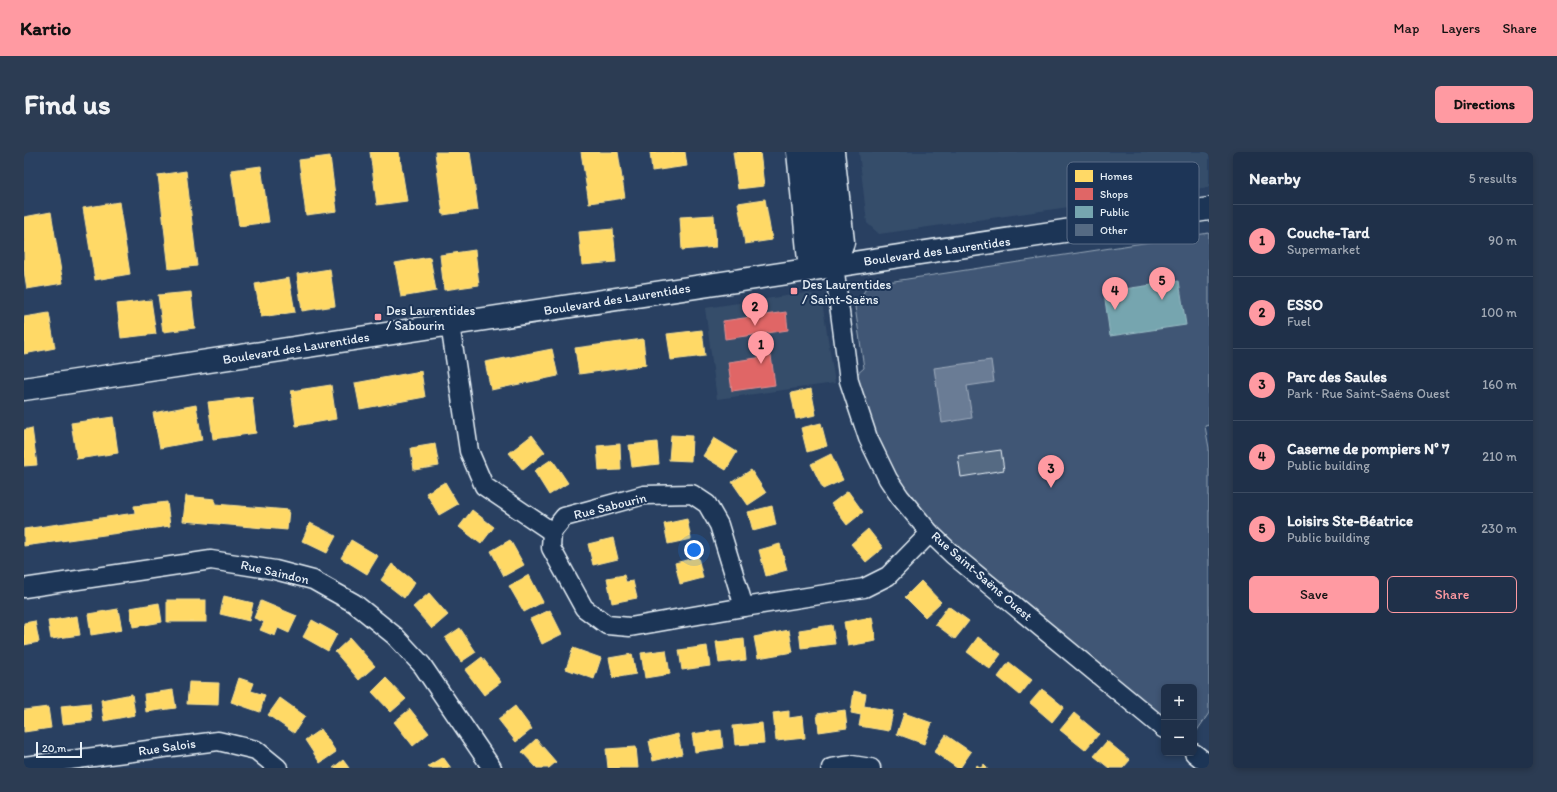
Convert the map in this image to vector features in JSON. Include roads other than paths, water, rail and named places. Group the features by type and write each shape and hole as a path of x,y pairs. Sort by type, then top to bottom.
{"street":[{"path":"798,152 810,270"},
{"path":"812,152 819,188 825,246 834,266"},
{"path":"832,152 843,242 834,266"},
{"name":"Boulevard des Laurentides","path":"1199,211 1209,209"},
{"name":"Boulevard des Laurentides","path":"24,389 1067,231"},
{"name":"Rue Saint-Saëns Ouest","path":"834,266 849,381 868,438 888,479 930,533 953,555 1161,727"},
{"path":"450,324 469,451 484,486 552,532 551,548 584,608 608,625 630,627 864,588 888,576 930,533"},
{"name":"Rue Sabourin","path":"552,532 564,517 644,495 692,494 707,504 719,525 744,607"},
{"name":"Rue Saindon","path":"24,588 211,560 275,570 312,580 354,603 395,636 422,665 492,768"},
{"name":"Rue Salois","path":"24,766 218,741 256,750 278,768"},
{"path":"1197,755 1209,765"},
{"path":"831,768 852,765 871,768"}],"place":[{"name":"Des Laurentides / Saint-Saëns","path":"794,291"},
{"name":"Loisirs Ste-Béatrice","path":"1162,300"},
{"name":"Caserne de pompiers N° 7","path":"1115,310"},
{"name":"Des Laurentides / Sabourin","path":"378,317"},
{"name":"ESSO","path":"755,326"},
{"name":"Couche-Tard","path":"761,364"},
{"name":"Parc des Saules","path":"1051,488"}]}
